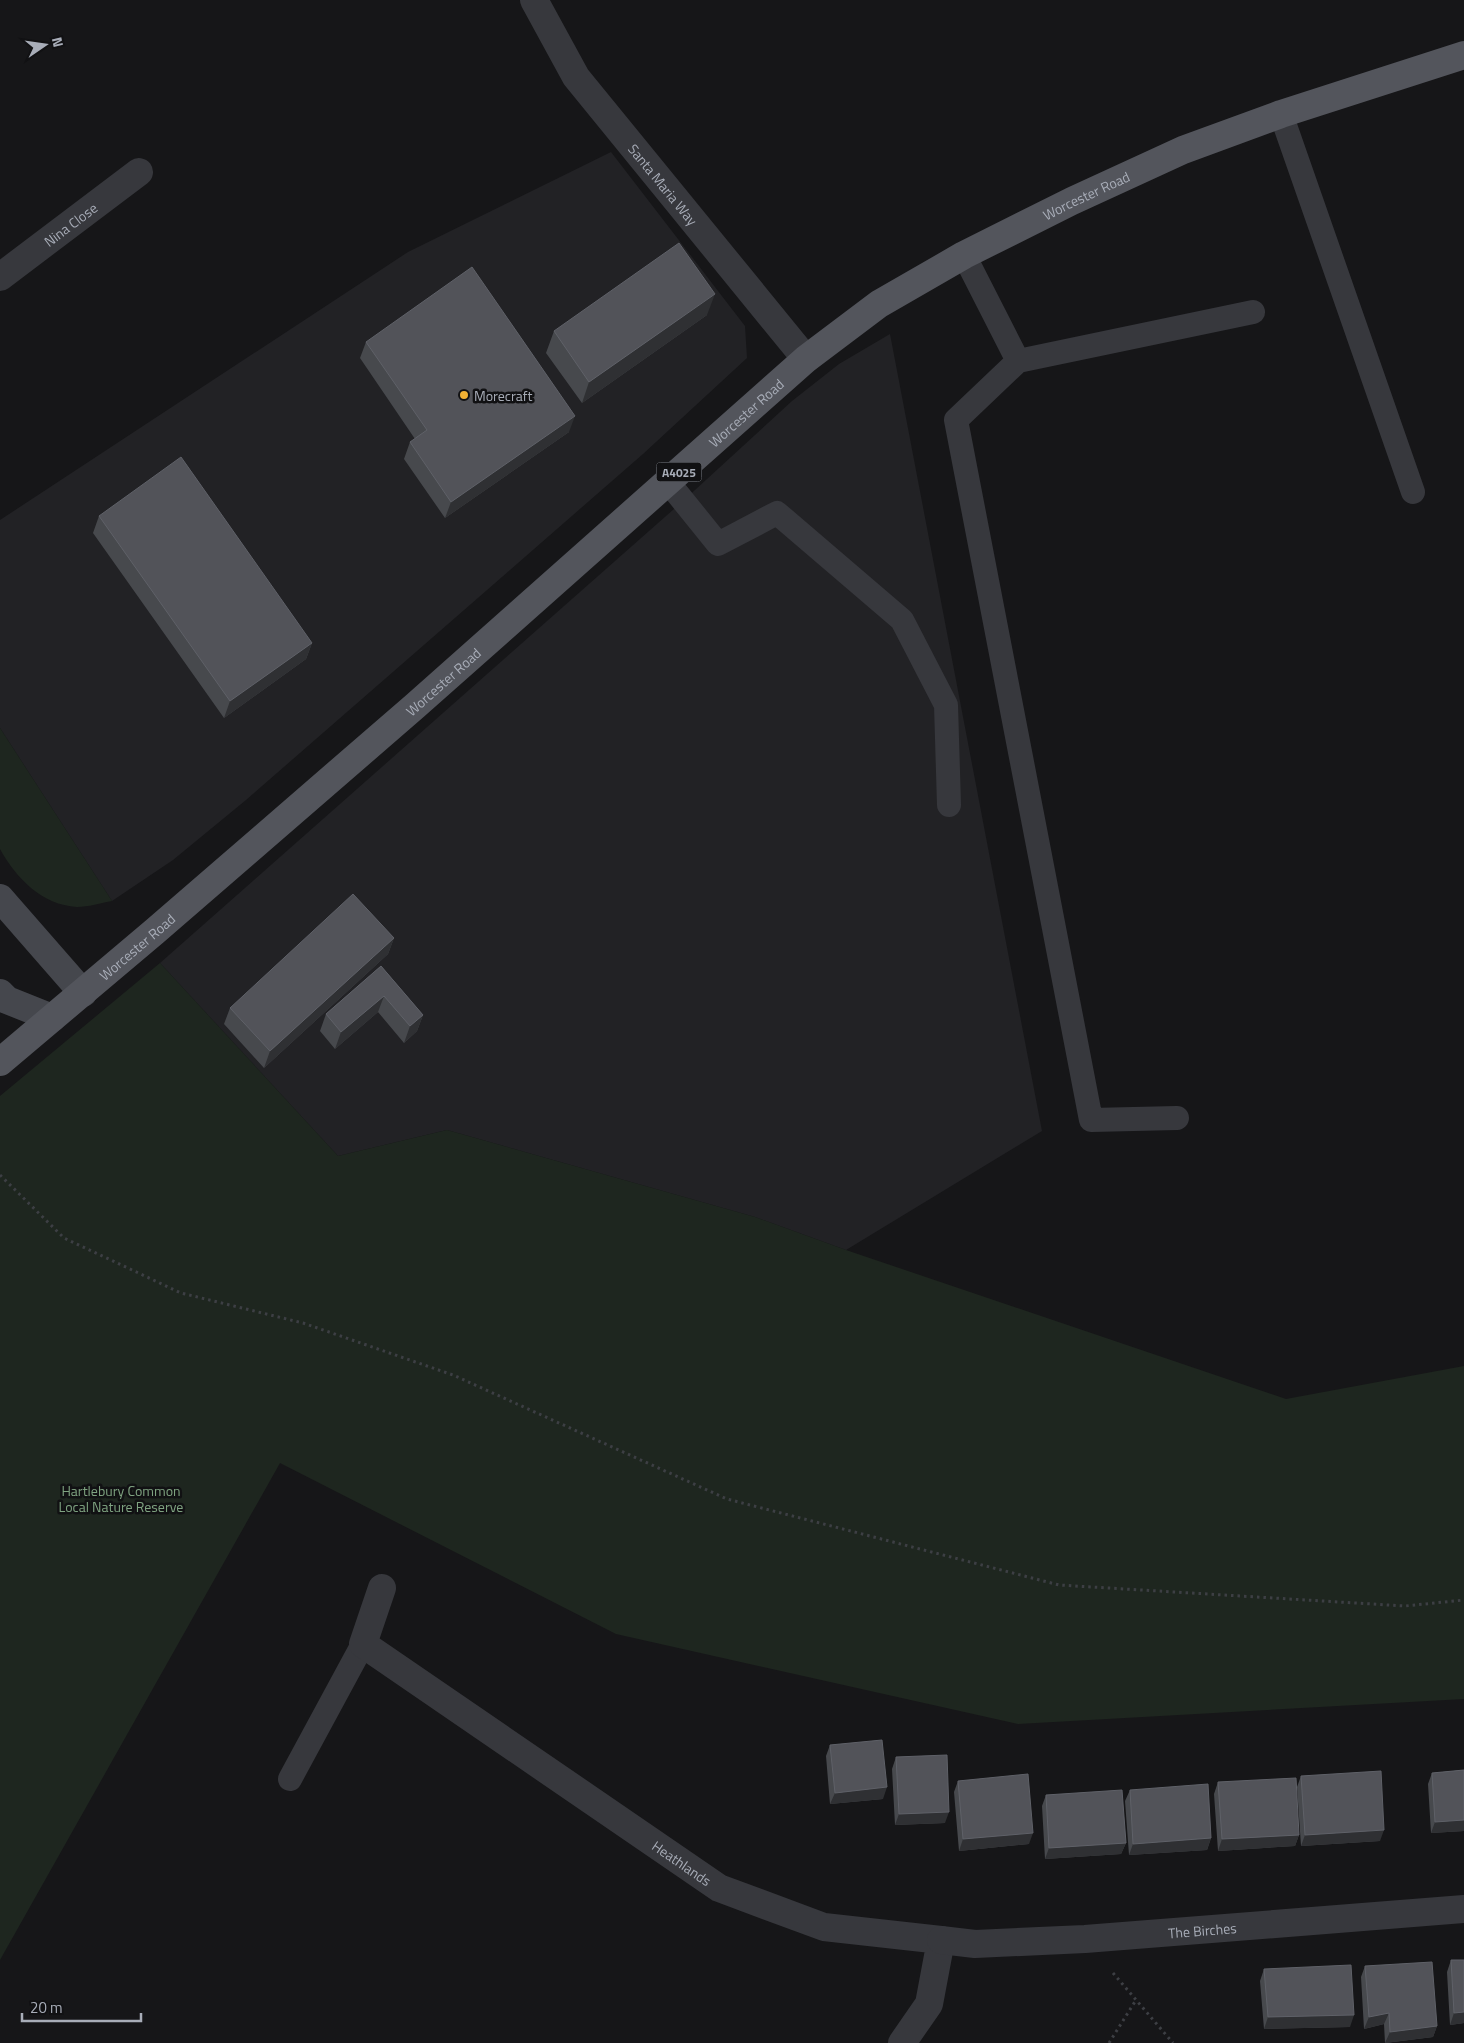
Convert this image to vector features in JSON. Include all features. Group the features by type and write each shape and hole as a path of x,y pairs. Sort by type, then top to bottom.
{"main road":[{"name":"Worcester Road","path":"0,1062 83,993 408,712 806,360 879,304 964,255 1072,201 1183,150 1281,114 1464,55"}],"street":[{"name":"Santa Maria Way","path":"534,0 576,78 806,360"},
{"name":"Nina Close","path":"0,278 139,172"},
{"path":"0,898 83,993"},
{"path":"0,993 7,1000 52,1018"},
{"path":"363,1644 382,1588"},
{"name":"Heathlands","path":"363,1644 719,1888 824,1927 941,1940"},
{"name":"The Birches","path":"941,1940 975,1944 1086,1939 1464,1909"},
{"path":"902,2043 929,2004 941,1940"}],"lane":[{"path":"1281,114 1412,492"},
{"path":"964,255 1018,361"},
{"path":"1177,1118 1091,1120 956,420 1018,361 1253,312"},
{"path":"668,482 718,544 777,513 902,620 946,705 949,805"},
{"path":"290,1779 363,1644"}],"path":[{"path":"0,1175 64,1238 181,1293 303,1323 453,1375 727,1499 1059,1585 1405,1606 1464,1600"},
{"path":"1086,1939 1172,2043"},
{"path":"1109,2043 1136,2000"}],"shaded area":[{"path":"611,152 745,326 747,358 643,454 246,800 173,860 112,901 0,728 0,520 408,252"},
{"path":"890,334 1042,1131 846,1250 755,1217 447,1130 338,1156 160,963 683,501 792,401 839,364"}],"green space":[{"path":"0,728 112,901 77,907 52,901 22,880 6,860 0,849"},
{"name":"Hartlebury Common Local Nature Reserve","path":"160,963 338,1156 447,1130 755,1217 846,1250 1286,1399 1464,1366 1464,1699 1018,1724 616,1634 280,1463 0,1960 0,1096"}],"building":[{"path":"679,243 715,294 589,382 554,331"},
{"name":"Morecraft","path":"472,267 575,416 451,502 410,442 427,430 366,342"},
{"path":"181,457 312,643 230,701 99,516"},
{"path":"353,894 394,938 270,1051 230,1008"},
{"path":"381,966 423,1015 410,1026 384,996 341,1032 326,1014"},
{"path":"882,1740 887,1787 835,1793 830,1745"},
{"path":"947,1755 949,1812 899,1814 896,1757"},
{"path":"1464,1770 1464,1820 1435,1822 1432,1773"},
{"path":"1381,1771 1384,1830 1305,1835 1301,1776"},
{"path":"1028,1774 1033,1833 963,1839 958,1781"},
{"path":"1296,1778 1299,1835 1222,1839 1218,1782"},
{"path":"1208,1784 1211,1838 1133,1844 1130,1790"},
{"path":"1122,1790 1126,1843 1049,1848 1046,1795"},
{"path":"1451,1960 1464,1960 1464,2012 1454,2013"},
{"path":"1432,1962 1437,2026 1390,2032 1389,2013 1369,2017 1365,1966"},
{"path":"1351,1965 1354,2015 1268,2017 1264,1969"}],"place":[{"name":"Morecraft","path":"464,395"}]}
